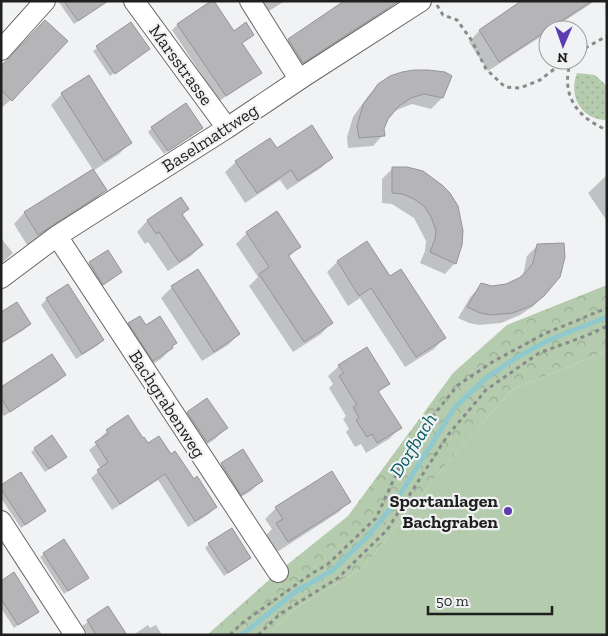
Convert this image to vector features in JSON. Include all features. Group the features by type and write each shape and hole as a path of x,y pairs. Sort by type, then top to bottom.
{"street":[{"path":"1,50 45,1"},
{"name":"Marsstrasse","path":"134,1 227,128"},
{"path":"250,1 300,79"},
{"name":"Baselmattweg","path":"1,278 57,236 421,1"},
{"name":"Bachgrabenweg","path":"57,236 278,572"},
{"path":"1,521 75,635"}],"path":[{"path":"435,1 443,15 457,20 472,41 486,69 505,87 520,88 540,80 553,70"},
{"path":"588,46 607,36"},
{"path":"568,70 572,102 591,123 607,130"},
{"path":"230,635 241,624 328,564 376,518 410,444 458,385 494,361 544,334 607,308"},
{"path":"258,635 280,614 338,578 386,530 448,435 486,390 539,353 607,326"}],"green space":[{"path":"577,73 595,75 607,86 607,120 590,116 579,105 574,90"},
{"path":"607,285 607,351 513,389 455,454 363,568 291,611 269,635 207,635 278,572 348,516 453,373 507,325"},
{"name":"Sportanlagen Bachgraben","path":"607,351 607,635 269,635 291,611 363,568 455,454 513,389"}],"building":[{"path":"64,1 108,1 78,21"},
{"path":"211,1 214,1 234,31 246,22 254,35 242,43 262,73 226,96 177,24"},
{"path":"344,1 399,1 303,63 288,39"},
{"path":"521,1 592,1 563,20 538,20 538,36 499,62 479,30"},
{"path":"45,20 68,41 12,101 1,90 1,66"},
{"path":"131,22 150,49 115,74 96,46"},
{"path":"414,70 445,72 452,76 443,98 424,94 411,98 399,106 388,119 384,129 385,136 359,138 357,126 363,105 378,84 390,76"},
{"path":"89,75 132,143 104,161 61,93"},
{"path":"186,103 203,128 168,151 151,127"},
{"path":"312,125 333,158 298,181 291,170 257,193 235,161 270,138 277,148"},
{"path":"392,167 407,167 423,171 450,193 458,206 463,231 462,245 456,264 430,252 436,230 431,217 425,207 414,199 403,194 392,193"},
{"path":"93,169 107,190 38,235 24,212"},
{"path":"181,197 189,209 182,214 203,245 179,262 159,232 156,234 147,220"},
{"path":"277,211 301,247 288,255 333,323 304,342 259,274 269,267 246,232"},
{"path":"367,241 390,276 401,269 446,338 416,357 371,288 359,296 337,261"},
{"path":"564,243 565,257 560,277 544,296 533,305 513,313 491,315 480,313 467,307 481,283 492,286 506,284 525,273 533,263 537,244"},
{"path":"108,250 122,272 103,285 89,262"},
{"path":"198,269 240,334 214,352 171,286"},
{"path":"68,284 104,340 82,354 46,298"},
{"path":"17,302 31,324 1,343 1,312"},
{"path":"140,316 146,325 160,316 177,343 172,346 173,348 153,361 128,323"},
{"path":"367,347 390,384 378,391 402,428 377,443 372,434 367,437 356,420 359,418 353,407 357,405 339,376 344,373 338,365"},
{"path":"52,354 66,375 10,412 1,398 1,387"},
{"path":"207,398 228,428 207,442 187,412"},
{"path":"128,415 148,443 159,436 171,454 175,451 194,479 197,476 217,507 195,521 165,474 120,504 97,470 108,462 95,442 109,433 106,430"},
{"path":"52,435 67,457 49,469 34,448"},
{"path":"243,449 263,481 241,495 221,463"},
{"path":"332,471 351,502 288,542 276,523 283,519 275,507"},
{"path":"21,472 46,511 25,525 1,489 1,485"},
{"path":"232,528 251,558 228,573 208,543"},
{"path":"64,539 89,578 68,591 43,553"},
{"path":"14,572 39,612 18,625 1,599 1,581"},
{"path":"108,606 127,635 96,635 87,620"}],"waterway":[{"name":"Dorfbach","path":"242,635 295,592 333,570 369,535 394,504 455,407 486,378 516,358 549,340 607,317"}],"place":[{"name":"Sportanlagen Bachgraben","path":"508,511"}]}
